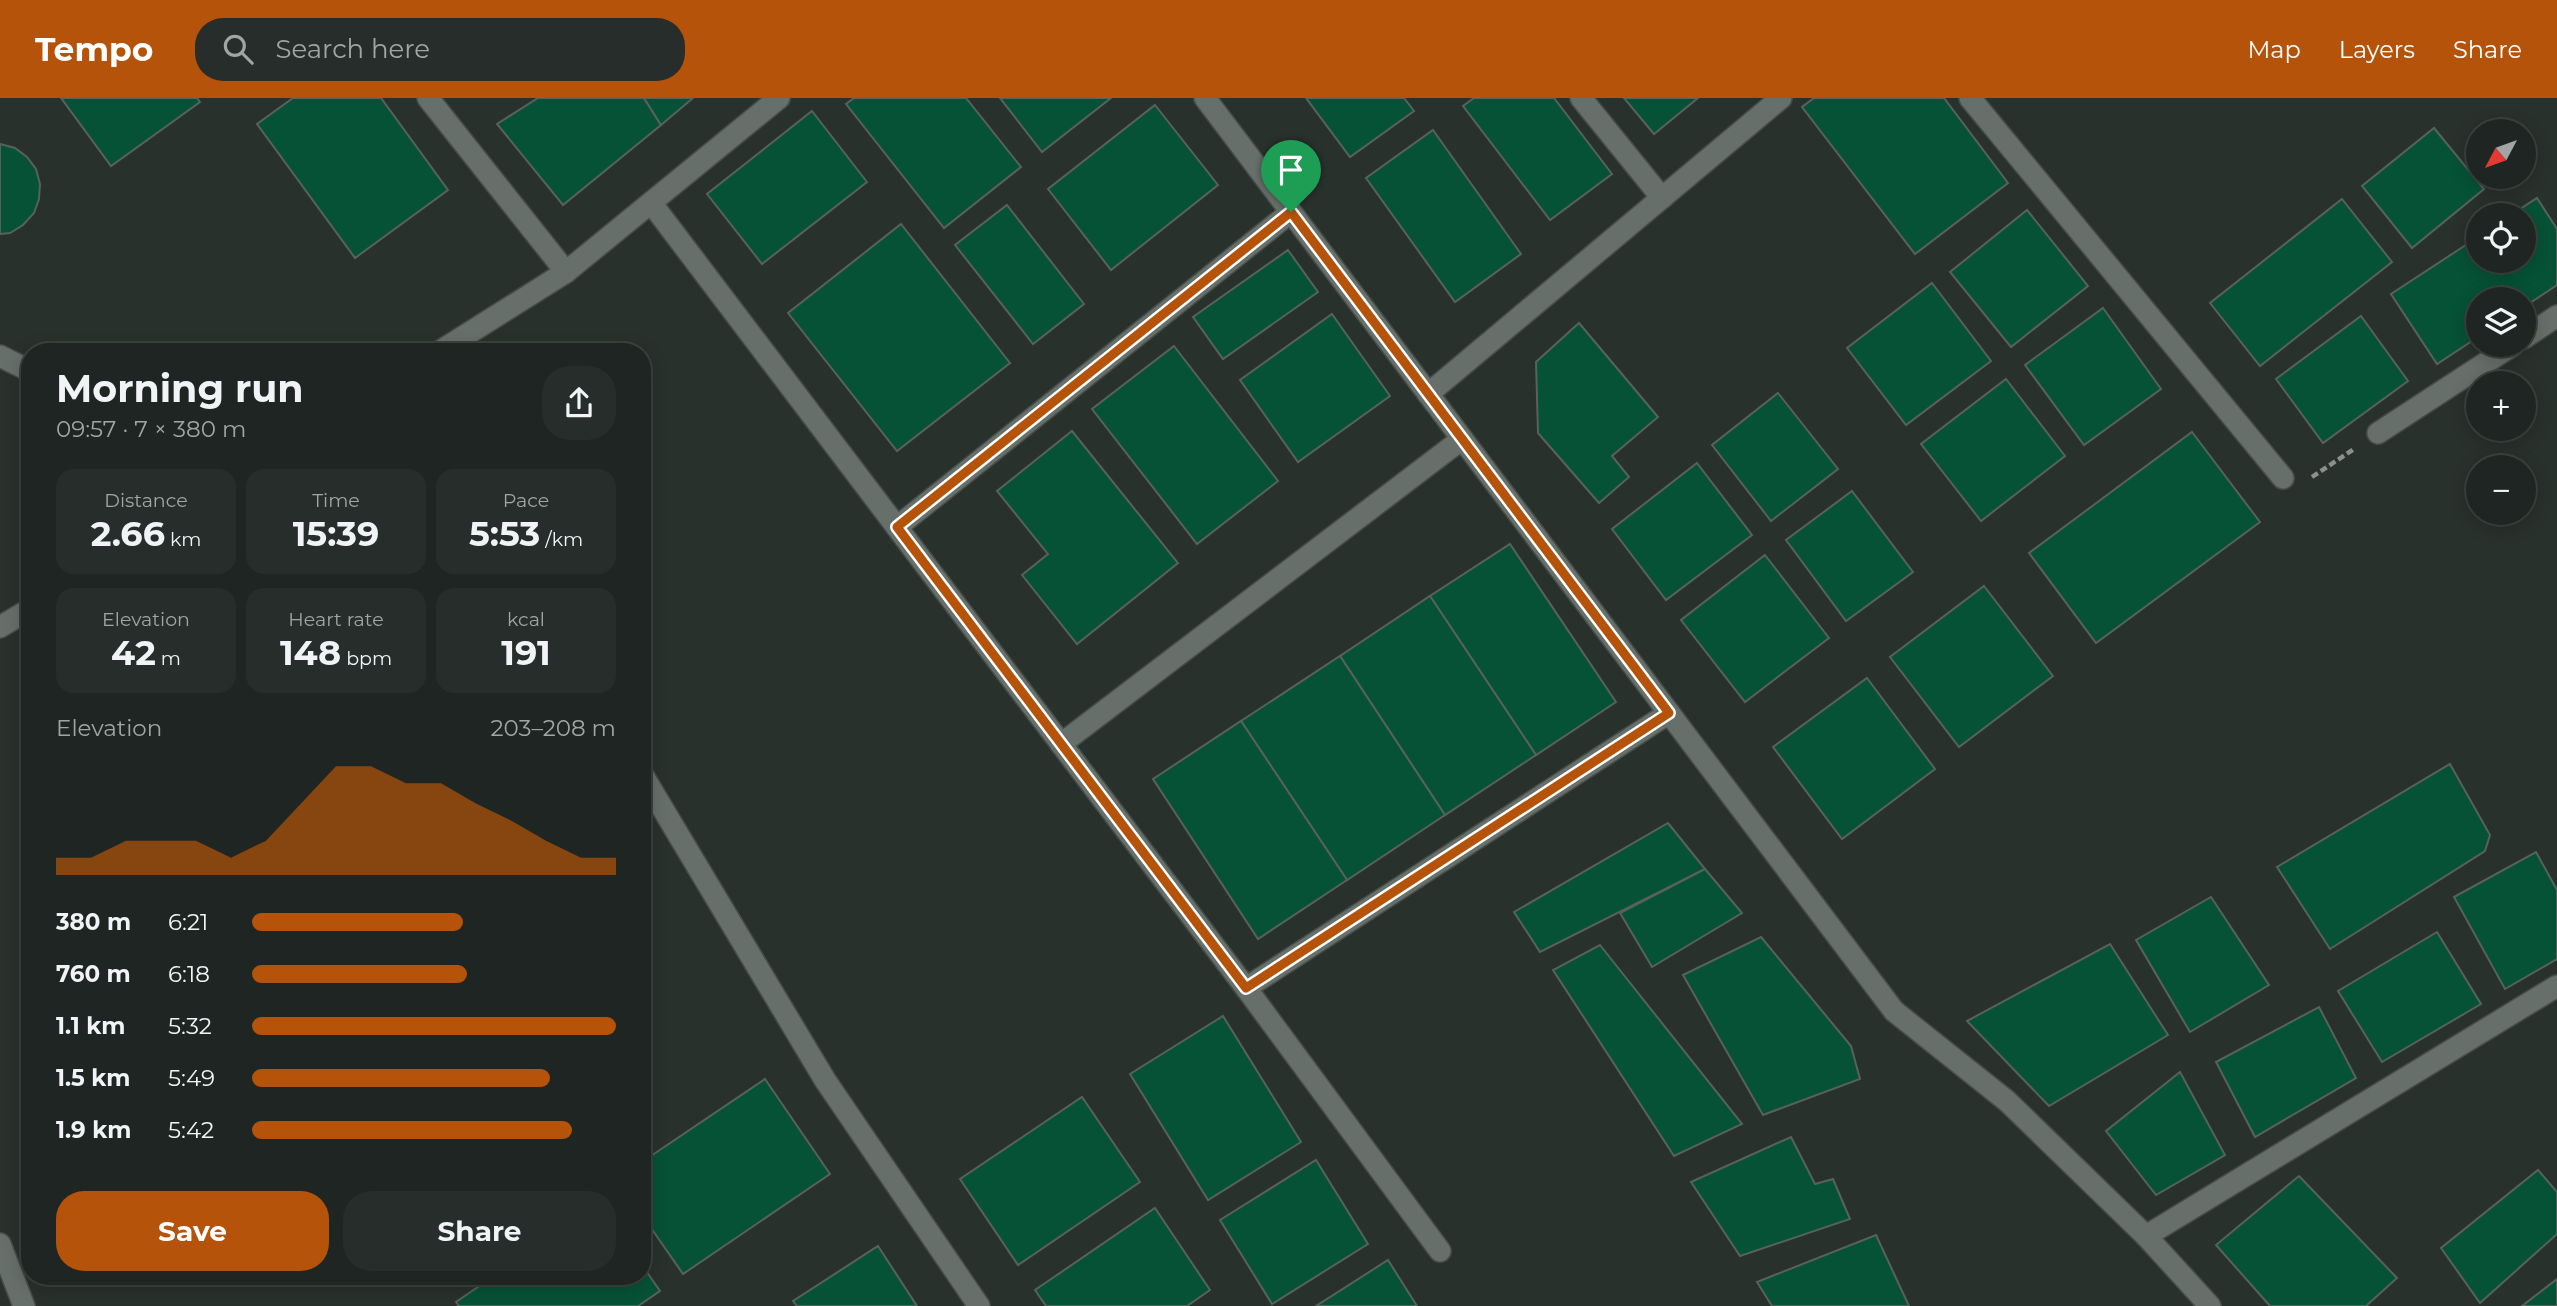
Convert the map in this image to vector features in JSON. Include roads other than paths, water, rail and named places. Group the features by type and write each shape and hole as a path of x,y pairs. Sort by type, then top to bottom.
{"street":[{"path":"428,98 566,272"},
{"path":"453,343 566,272 779,98"},
{"path":"1205,98 1894,1011 2007,1101 2146,1236 2210,1306"},
{"path":"1581,98 1662,198"},
{"path":"1428,394 1781,98"},
{"path":"1970,98 2283,478"},
{"path":"652,204 1246,988 1440,1251"},
{"path":"897,527 1291,212"},
{"path":"2536,330 2557,316"},
{"path":"0,356 21,366"},
{"path":"2378,433 2495,357"},
{"path":"1061,744 1462,439"},
{"path":"0,627 21,614"},
{"path":"1246,988 1669,713"},
{"path":"651,789 825,1080 979,1306"},
{"path":"2146,1236 2557,986"},
{"path":"0,1244 24,1306"}]}
